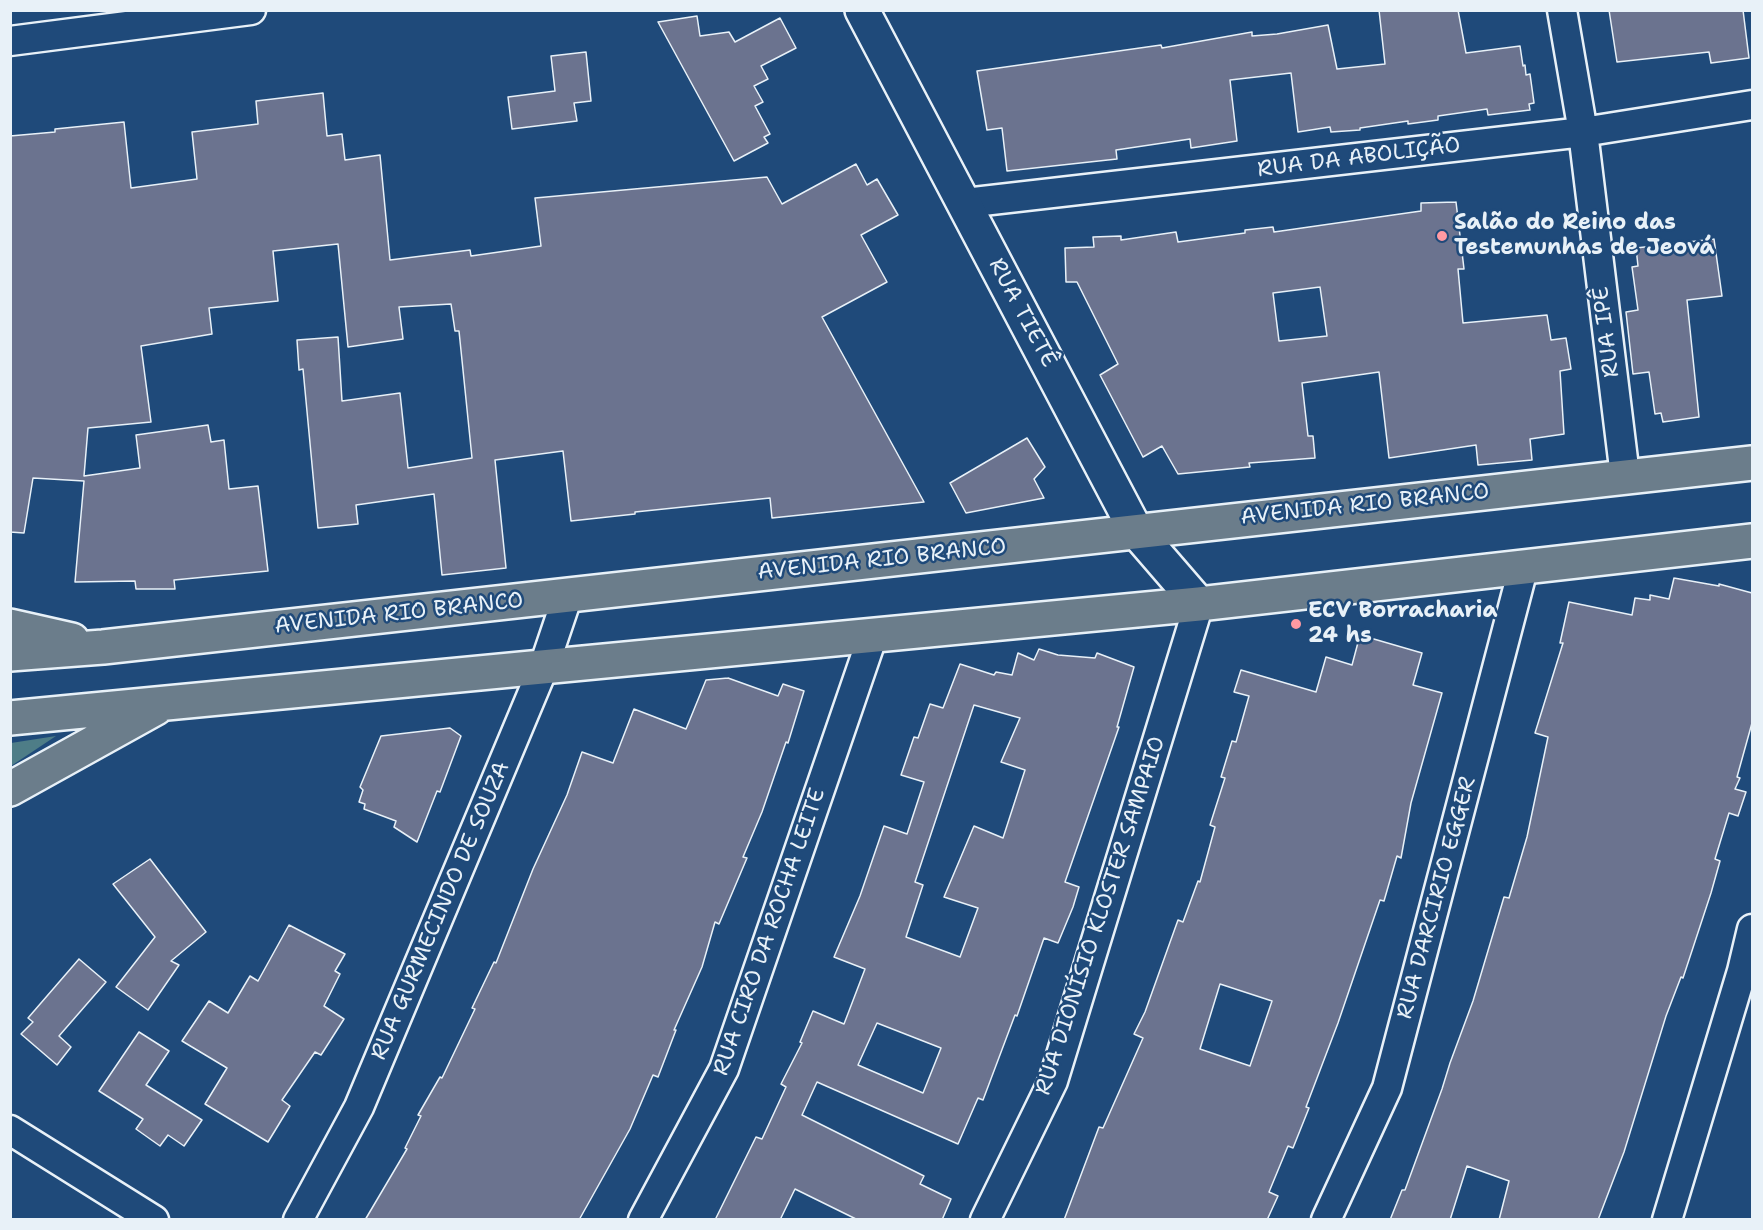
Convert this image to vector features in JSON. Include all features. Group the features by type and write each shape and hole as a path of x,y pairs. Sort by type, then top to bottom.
{"main road":[{"name":"AVENIDA RIO BRANCO","path":"10,654 103,647 1752,463"},
{"path":"10,718 1199,604 1752,541"},
{"path":"10,626 103,647"},
{"path":"10,789 165,703"}],"street":[{"path":"10,41 251,10"},
{"name":"RUA TIETÊ","path":"862,10 1136,531 1199,604"},
{"name":"RUA IPÊ","path":"1562,10 1583,132 1625,476"},
{"name":"RUA DA ABOLIÇÃO","path":"965,203 1583,132 1752,105"},
{"name":"RUA DARCIRIO EGGER","path":"1326,1220 1387,1088 1523,568"},
{"name":"RUA GURMECINDO DE SOUZA","path":"298,1220 359,1107 544,666 568,595"},
{"name":"RUA DIONÍSIO KLOSTER SAMPAIO","path":"985,1220 1053,1081 1199,604"},
{"name":"RUA CIRO DA ROCHA LEITE","path":"643,1220 724,1069 873,635"},
{"path":"1667,1220 1742,971 1752,929"},
{"path":"10,1130 154,1220"}],"green space":[{"path":"56,736 11,766 11,743"}],"building":[{"path":"1379,10 1458,10 1466,53 1520,46 1526,75 1530,74 1534,103 1529,104 1530,110 1488,115 1487,109 1438,116 1438,120 1408,124 1408,121 1360,128 1360,130 1331,132 1330,127 1298,132 1291,73 1230,80 1237,141 1191,148 1190,139 1116,150 1117,159 1007,171 1002,128 987,130 977,71 1161,45 1162,48 1252,32 1252,36 1277,34 1328,25 1337,69 1385,64"},
{"path":"1609,10 1743,10 1749,58 1711,63 1709,52 1617,62"},
{"path":"697,16 700,36 729,32 735,42 780,18 796,48 761,66 768,79 754,86 763,102 755,106 770,134 764,137 768,143 734,161 658,22"},
{"path":"586,52 591,101 574,103 577,121 512,129 508,97 555,91 551,56"},
{"path":"323,93 327,136 342,134 345,160 380,155 390,260 470,250 471,256 541,246 535,198 767,177 782,204 856,164 867,185 877,179 898,215 861,235 887,282 822,317 924,502 772,518 770,498 571,521 563,451 495,460 506,568 442,575 434,494 356,505 358,524 318,528 303,369 299,370 297,340 338,337 342,401 400,393 408,468 472,458 459,331 455,331 451,304 399,307 403,339 348,347 338,244 273,251 278,301 209,308 212,334 141,346 151,422 88,428 84,476 140,468 136,435 208,425 211,442 224,440 229,489 258,486 268,571 174,580 175,589 136,589 135,581 75,582 84,481 33,478 24,533 10,532 10,136 124,122 131,188 197,179 192,132 258,124 256,101"},
{"path":"1456,202 1464,269 1458,269 1463,323 1547,315 1551,340 1566,338 1571,369 1560,371 1564,434 1530,439 1532,460 1478,465 1476,445 1389,458 1379,372 1302,383 1308,436 1313,436 1315,458 1249,463 1250,467 1178,474 1162,446 1143,457 1100,375 1118,364 1077,282 1066,282 1065,248 1094,247 1093,237 1121,236 1121,240 1176,232 1178,242 1273,227 1274,232 1421,211 1421,203","holes":["1320,287 1327,336 1279,341 1273,293"]},
{"path":"1714,239 1722,296 1687,300 1699,417 1663,422 1661,413 1655,414 1649,372 1633,374 1626,312 1638,310 1632,267 1638,266 1636,248"},
{"path":"1027,438 1045,467 1034,479 1044,498 966,513 950,483"},
{"path":"1674,578 1719,586 1719,584 1752,593 1752,723 1737,777 1740,778 1735,789 1746,792 1738,816 1729,813 1715,859 1720,861 1711,893 1683,978 1681,977 1666,1016 1624,1152 1598,1220 1499,1220 1509,1181 1467,1166 1450,1220 1390,1220 1402,1190 1405,1190 1442,1089 1473,1001 1504,897 1509,898 1527,837 1548,737 1535,733 1563,643 1560,643 1569,602 1632,615 1635,598 1650,600 1650,595 1669,599"},
{"path":"1360,635 1422,653 1413,685 1442,693 1411,803 1401,858 1397,856 1384,901 1380,900 1338,1023 1306,1107 1309,1108 1293,1148 1288,1146 1269,1192 1278,1196 1267,1220 1064,1220 1099,1127 1103,1128 1143,1038 1134,1034 1145,1012 1178,920 1183,922 1198,881 1200,882 1215,827 1210,825 1225,778 1221,777 1232,741 1236,742 1249,696 1234,692 1241,670 1316,692 1326,657 1352,665","holes":["1220,984 1272,1001 1250,1066 1200,1049"]},
{"path":"1039,649 1058,655 1095,658 1097,653 1134,667 1117,727 1119,727 1065,882 1079,887 1073,907 1058,943 1044,938 1017,1016 1015,1015 983,1100 978,1098 958,1144 817,1082 802,1115 924,1176 920,1184 951,1199 942,1220 858,1220 795,1189 780,1220 715,1220 756,1137 762,1139 786,1087 781,1084 802,1043 800,1042 813,1011 844,1024 865,969 834,957 860,896 884,826 907,834 924,782 901,775 914,737 918,738 930,704 943,708 960,664 994,675 996,672 1012,675 1018,653 1034,660","holes":["974,705 1020,718 1001,762 1025,770 1003,838 974,826 944,897 978,908 960,957 906,937 923,885 915,882","877,1023 941,1048 923,1093 858,1065"]},
{"path":"728,678 778,696 783,684 804,691 788,743 786,742 762,812 743,857 747,858 719,924 715,922 702,967 674,1030 676,1030 658,1077 653,1075 630,1129 579,1220 365,1220 407,1149 405,1148 421,1116 418,1115 440,1077 442,1078 475,1009 472,1008 494,962 496,963 533,869 567,795 582,752 613,763 634,709 686,729 706,680"},
{"path":"450,728 461,736 440,792 437,791 417,842 394,827 396,821 364,809 365,804 359,802 363,790 360,787 381,736"},
{"path":"150,859 206,932 171,961 179,965 148,1010 116,987 155,937 113,884"},
{"path":"289,925 345,954 335,971 340,974 324,1006 344,1019 321,1055 315,1052 282,1100 290,1106 268,1142 205,1104 227,1068 182,1041 209,1001 228,1013 250,976 258,981"},
{"path":"79,959 106,982 59,1036 71,1047 57,1065 21,1034 33,1022 28,1018"},
{"path":"139,1032 169,1051 146,1085 202,1120 184,1146 168,1135 160,1146 136,1129 143,1119 99,1091"}],"place":[{"name":"Salão do Reino das Testemunhas de Jeová","path":"1442,236"},
{"name":"ECV Borracharia 24 hs","path":"1296,624"}]}
